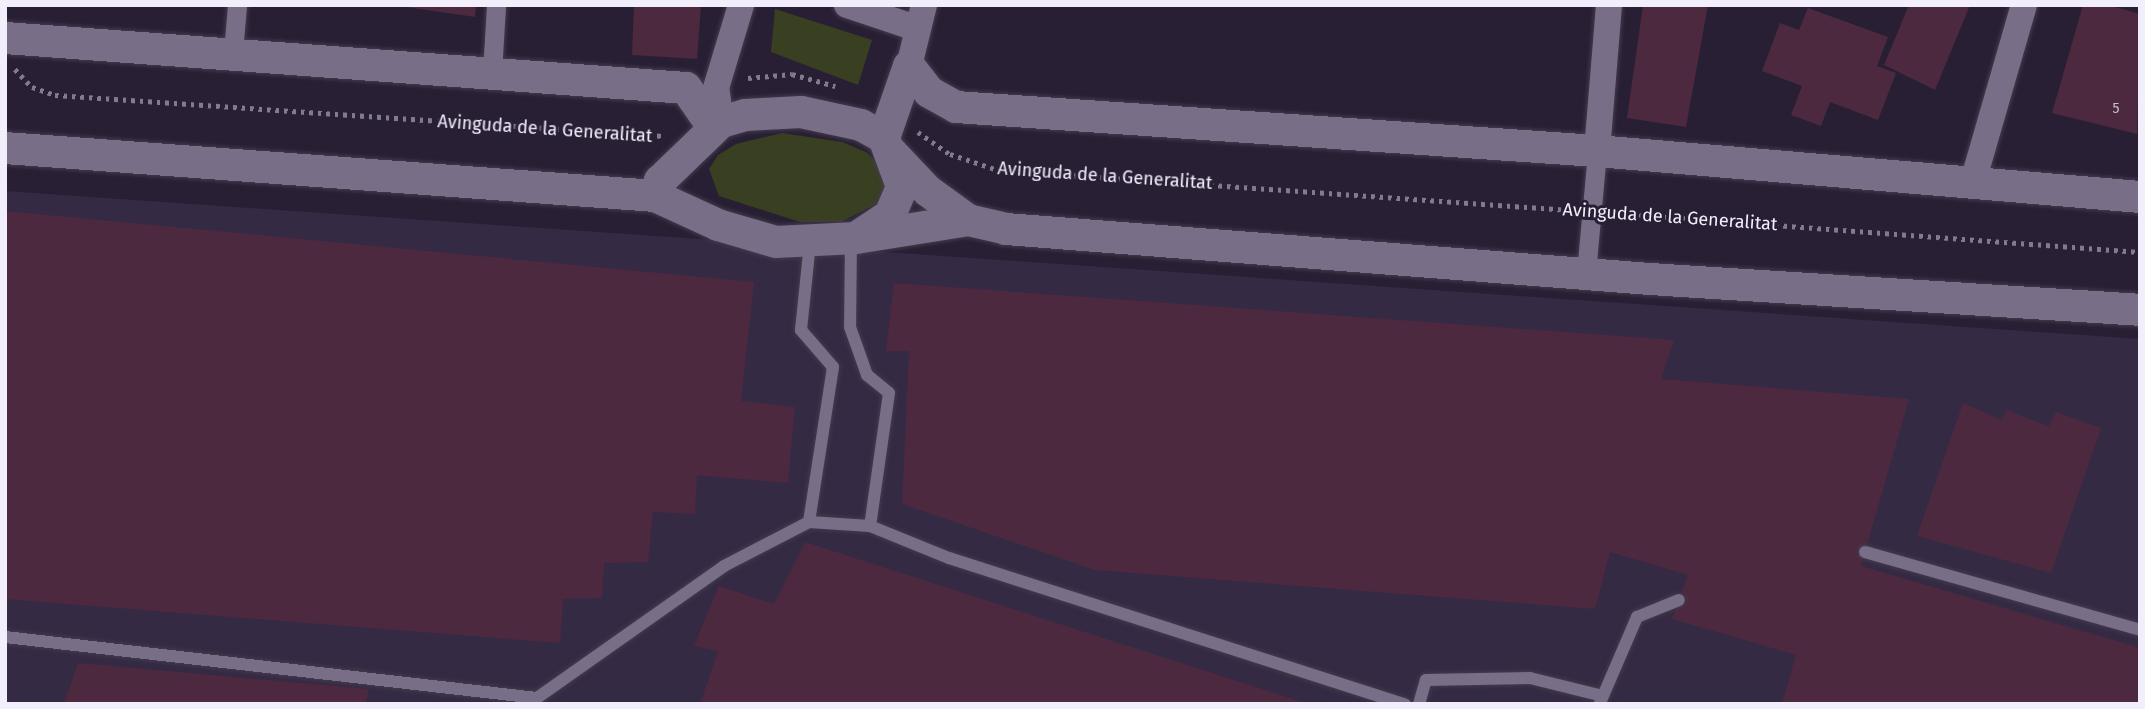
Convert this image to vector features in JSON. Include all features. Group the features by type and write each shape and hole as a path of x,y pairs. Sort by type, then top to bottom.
{"street":[{"path":"233,52 237,5"},
{"path":"492,73 496,5"},
{"path":"718,225 686,198 683,171 709,133 704,93 741,5"},
{"path":"847,5 920,17 890,133 902,187 890,215 854,238"},
{"path":"1586,273 1609,5"},
{"path":"1972,185 2024,5"},
{"path":"6,48 233,52 687,88 704,93"},
{"path":"909,66 929,92 956,107 1597,151 1972,185 2140,197"},
{"path":"655,196 660,181 709,133 745,115 801,112 890,133 928,191 968,220"},
{"path":"8,141 655,196 718,225 776,242 810,243 854,238 968,220 1006,229 1147,242 2140,310"}],"lane":[{"path":"854,238 850,327 867,375 889,393 870,526"},
{"path":"809,522 832,368 801,330 810,243"},
{"path":"5,637 537,698 724,566 809,522 870,526 949,558 1405,704"},
{"path":"1865,552 2140,630"},
{"path":"1419,704 1426,680 1530,678 1601,700 1637,617 1679,600"}],"path":[{"name":"Avinguda de la Generalitat","path":"6,48 32,87 55,95 622,136 665,136 704,93"},
{"path":"704,93 740,79 792,75 844,88"},
{"name":"Avinguda de la Generalitat","path":"890,133 998,170 2140,252"}],"shaded area":[{"path":"5,191 2140,339 2140,704 5,704"}],"green space":[{"path":"775,9 872,40 858,85 771,52"},
{"path":"782,133 842,142 866,152 883,168 886,183 878,203 841,222 800,222 719,196 709,169 718,155 736,144"}],"building":[{"path":"392,5 476,5 475,17"},
{"path":"634,5 701,5 697,59 632,55"},
{"path":"1643,5 1708,5 1686,127 1627,118"},
{"path":"1909,5 1970,5 1935,90 1884,65"},
{"path":"2083,5 2108,5 2140,14 2137,134 2052,113"},
{"path":"1808,8 1888,37 1877,66 1896,73 1878,120 1830,102 1821,126 1791,115 1802,86 1762,71 1780,23 1799,30"},
{"path":"5,211 754,282 741,401 795,407 788,483 697,475 695,514 653,512 648,562 604,563 602,598 563,599 560,643 5,599"},
{"path":"894,283 1674,340 1661,379 1909,399 1861,566 2140,648 2140,704 1782,704 1796,655 1672,619 1688,575 1610,552 1595,609 1095,570 902,504 909,351 886,351"},
{"path":"1963,403 2002,420 2006,410 2049,426 2056,412 2101,428 2051,573 1917,536"},
{"path":"805,542 1305,704 700,704 718,651 694,646 719,586 774,604"},
{"path":"78,663 369,689 365,704 64,704"}]}
